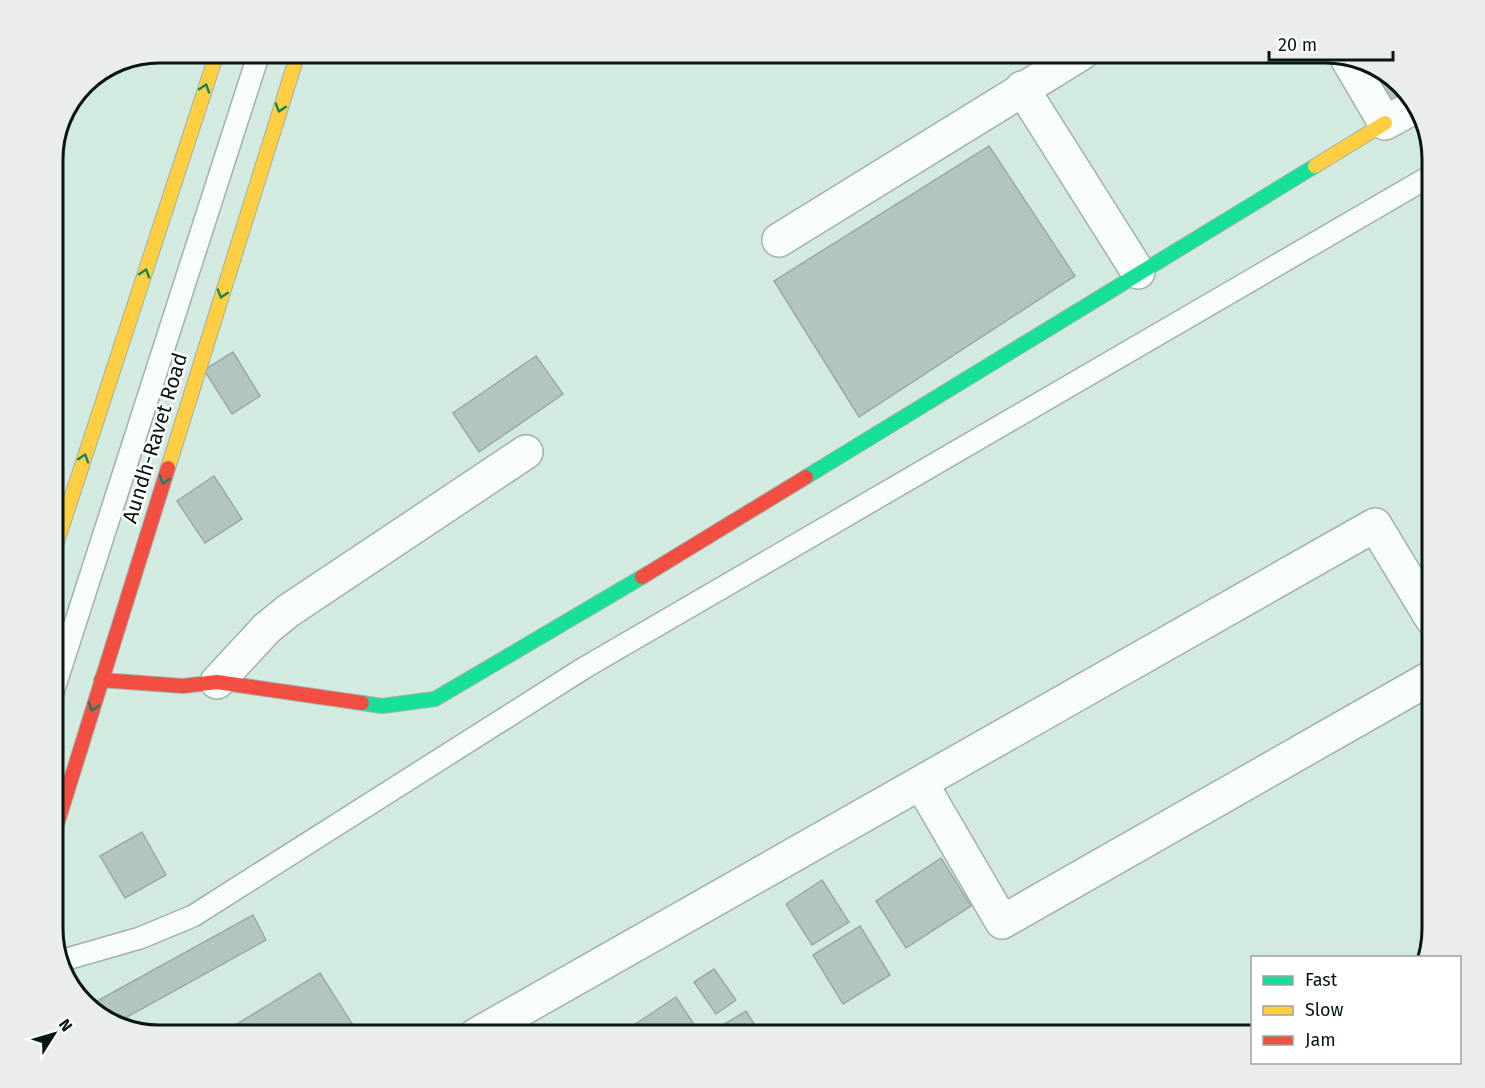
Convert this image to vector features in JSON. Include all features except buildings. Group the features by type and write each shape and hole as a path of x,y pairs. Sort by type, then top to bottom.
{"street":[{"path":"63,523 213,63"},
{"name":"Aundh-Ravet Road","path":"63,804 295,63"},
{"path":"779,240 1064,63"},
{"path":"1352,67 1385,123"},
{"path":"1022,88 1138,272"},
{"path":"101,680 183,686 217,682 382,706 435,699 574,619 1138,272 1408,110"},
{"path":"217,682 267,628 288,611 526,452"},
{"path":"494,1025 1375,525 1422,603"},
{"path":"921,783 1002,922 1422,683"}],"lane":[{"path":"63,661 255,63"},
{"path":"68,959 140,939 193,916 584,668 1422,181"}],"traffic: fast":[{"path":"806,477 1315,166"},
{"path":"362,703 382,706 435,699 642,577"}],"traffic: slow":[{"path":"63,523 214,63"},
{"path":"168,468 295,63"},
{"path":"1315,166 1385,123"}],"traffic: jam":[{"path":"63,805 168,468"},
{"path":"642,577 806,477"},
{"path":"101,680 183,686 217,682 362,703"}]}
